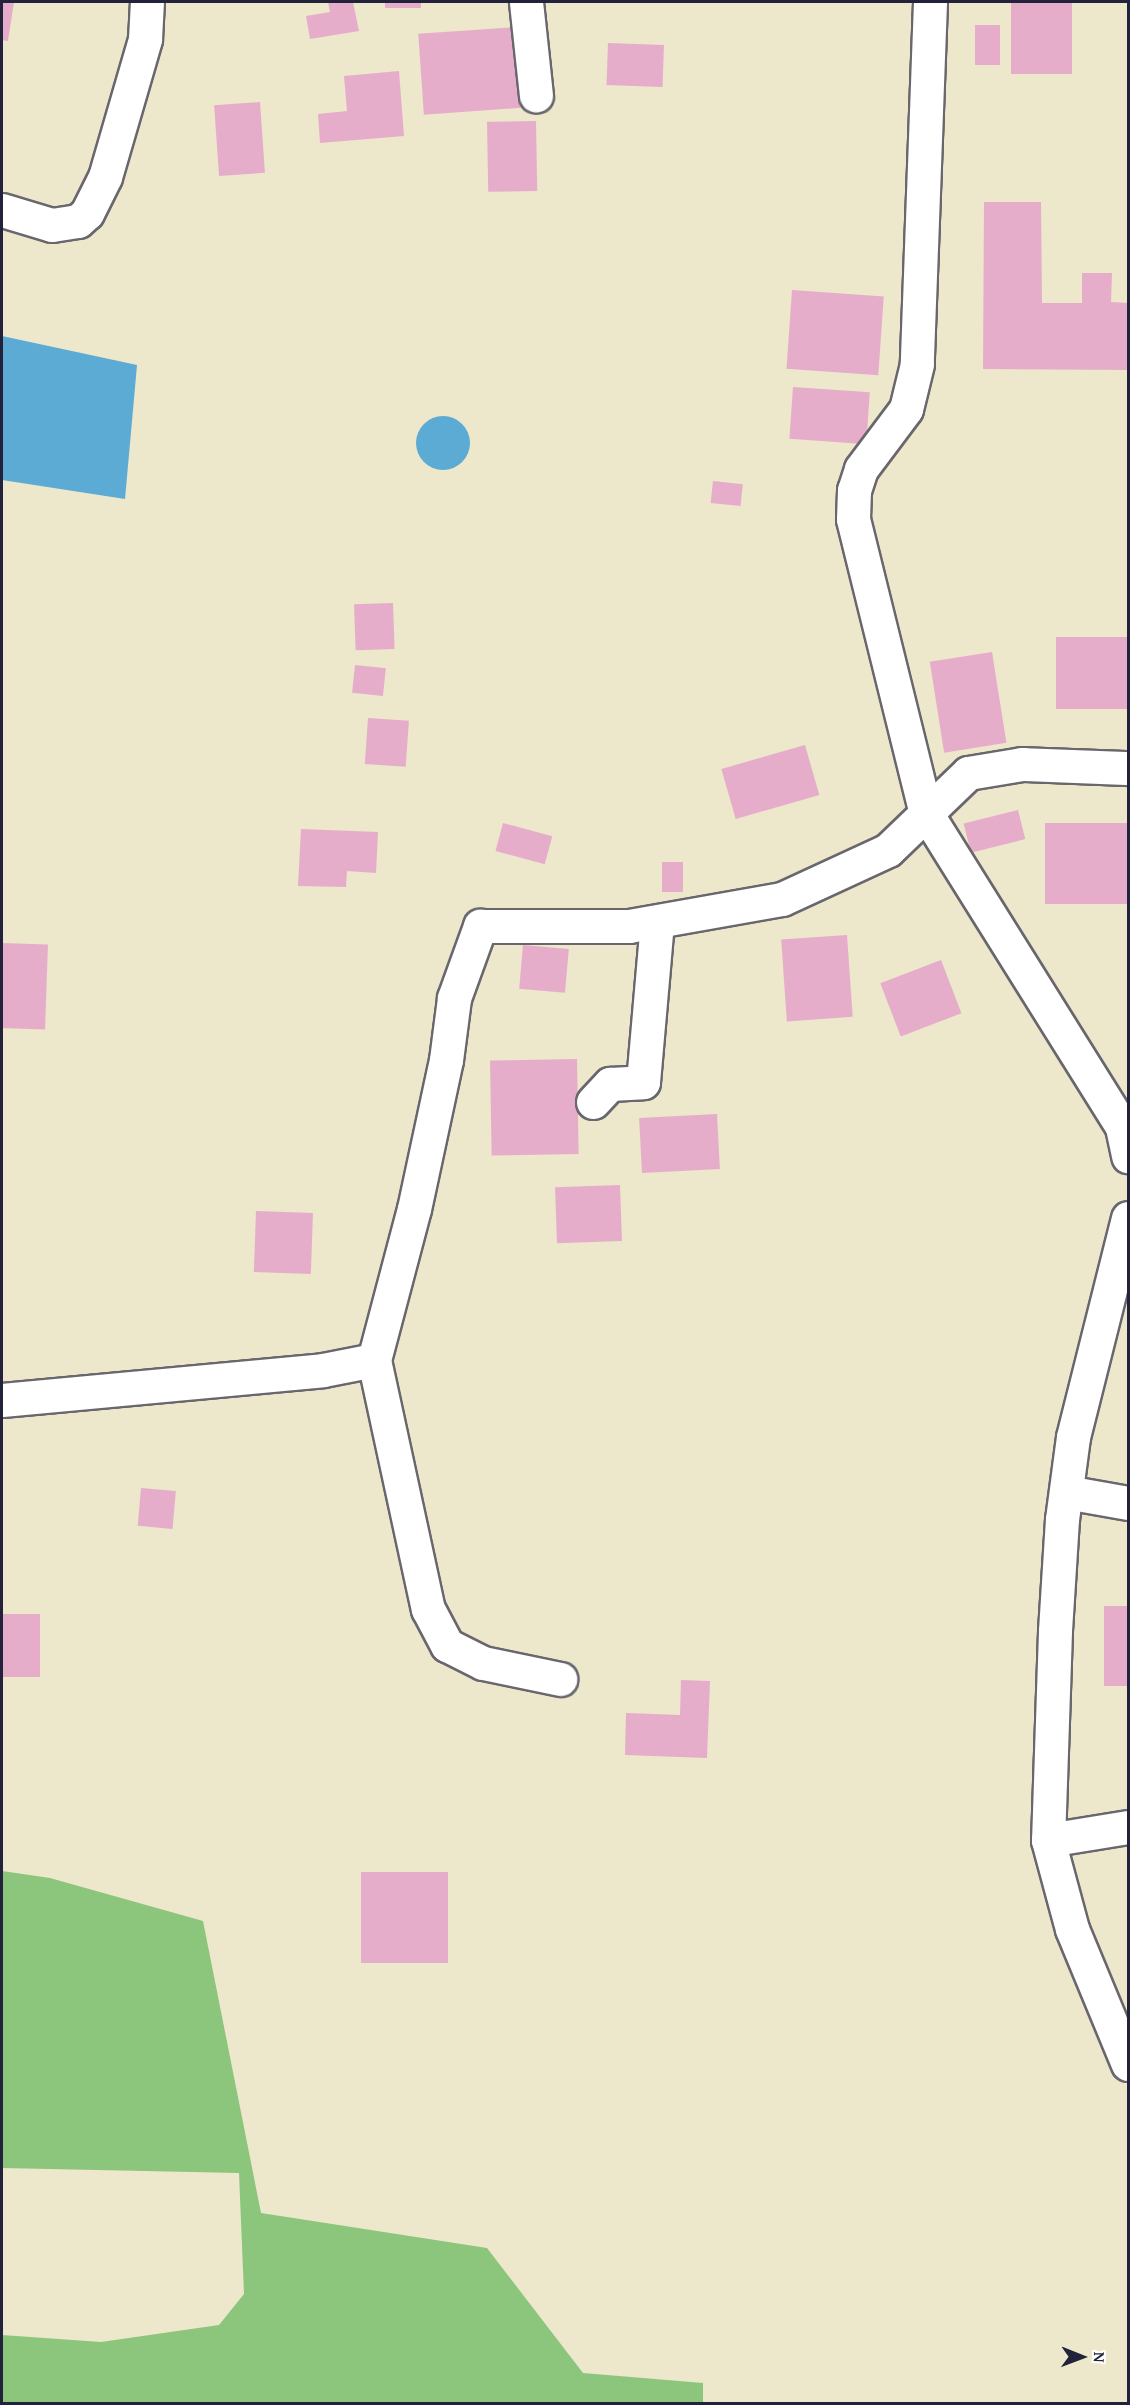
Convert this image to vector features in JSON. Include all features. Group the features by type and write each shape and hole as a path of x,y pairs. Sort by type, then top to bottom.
{"street":[{"path":"2,210 52,225 78,221 87,213 105,177 146,39 147,2"},
{"path":"526,2 536,95"},
{"path":"930,2 917,364 906,409 861,469 854,490 853,519 926,813 1122,1127 1128,1156"},
{"path":"560,1679 483,1663 447,1645 428,1609 374,1360 414,1209 446,1060 454,998 480,926 629,926 782,899 888,850 968,773 1022,764 1101,764 1128,768"},
{"path":"593,1102 610,1084 643,1082 657,922"},
{"path":"1128,1218 1073,1437 1066,1492 1055,1631 1048,1840 1072,1929 1128,2064"},
{"path":"2,1400 323,1371 374,1360"},
{"path":"1066,1492 1128,1503"},
{"path":"1048,1840 1128,1827"}],"green space":[{"path":"2,1871 50,1878 203,1921 261,2213 487,2248 583,2373 703,2383 703,2403 2,2403 2,2335 101,2342 219,2325 244,2294 239,2173 2,2168"}],"water":[{"path":"2,336 137,365 125,499 2,480"},
{"path":"443,416 453,418 462,424 468,433 470,443 468,453 462,462 453,468 443,470 433,468 424,462 418,453 416,443 418,433 424,424 433,418"}],"building":[{"path":"2,2 14,2 8,41 2,40"},
{"path":"328,2 353,2 359,31 310,39 306,16 330,12"},
{"path":"385,2 421,2 421,8 385,8"},
{"path":"1011,2 1072,2 1072,74 1011,74"},
{"path":"975,25 1000,25 1000,65 975,65"},
{"path":"516,27 522,108 424,115 418,34"},
{"path":"608,43 664,45 663,87 607,85"},
{"path":"399,71 404,136 320,143 318,114 347,111 344,76"},
{"path":"260,102 265,173 219,176 214,105"},
{"path":"536,121 537,191 488,192 487,122"},
{"path":"984,202 1041,202 1042,303 1082,303 1082,273 1112,273 1111,302 1128,303 1128,370 983,369"},
{"path":"792,290 884,296 878,375 786,369"},
{"path":"793,387 870,392 866,444 789,439"},
{"path":"713,481 743,484 741,506 711,503"},
{"path":"393,603 395,649 356,650 354,604"},
{"path":"1056,637 1128,637 1128,709 1056,709"},
{"path":"992,652 1006,743 944,753 930,662"},
{"path":"355,665 386,668 383,696 352,693"},
{"path":"368,718 409,721 406,767 365,764"},
{"path":"805,745 819,795 736,819 721,769"},
{"path":"1018,810 1025,839 971,853 964,824"},
{"path":"503,823 552,836 545,864 495,851"},
{"path":"1045,823 1128,823 1128,904 1045,904"},
{"path":"301,829 378,832 376,873 347,871 346,887 298,886"},
{"path":"662,862 683,862 683,892 662,892"},
{"path":"847,935 853,1017 787,1021 781,940"},
{"path":"2,943 48,945 45,1030 2,1028"},
{"path":"523,945 569,949 565,993 519,989"},
{"path":"941,960 961,1013 901,1037 880,983"},
{"path":"577,1059 579,1154 492,1156 490,1061"},
{"path":"717,1114 720,1169 642,1173 639,1118"},
{"path":"620,1185 622,1241 557,1243 555,1187"},
{"path":"256,1211 313,1213 311,1274 254,1272"},
{"path":"141,1488 176,1491 173,1529 138,1526"},
{"path":"1104,1606 1128,1606 1128,1686 1104,1686"},
{"path":"2,1614 40,1614 40,1677 2,1677"},
{"path":"681,1680 710,1681 707,1758 625,1755 626,1713 680,1715"},
{"path":"361,1872 448,1872 448,1963 361,1963"}]}
